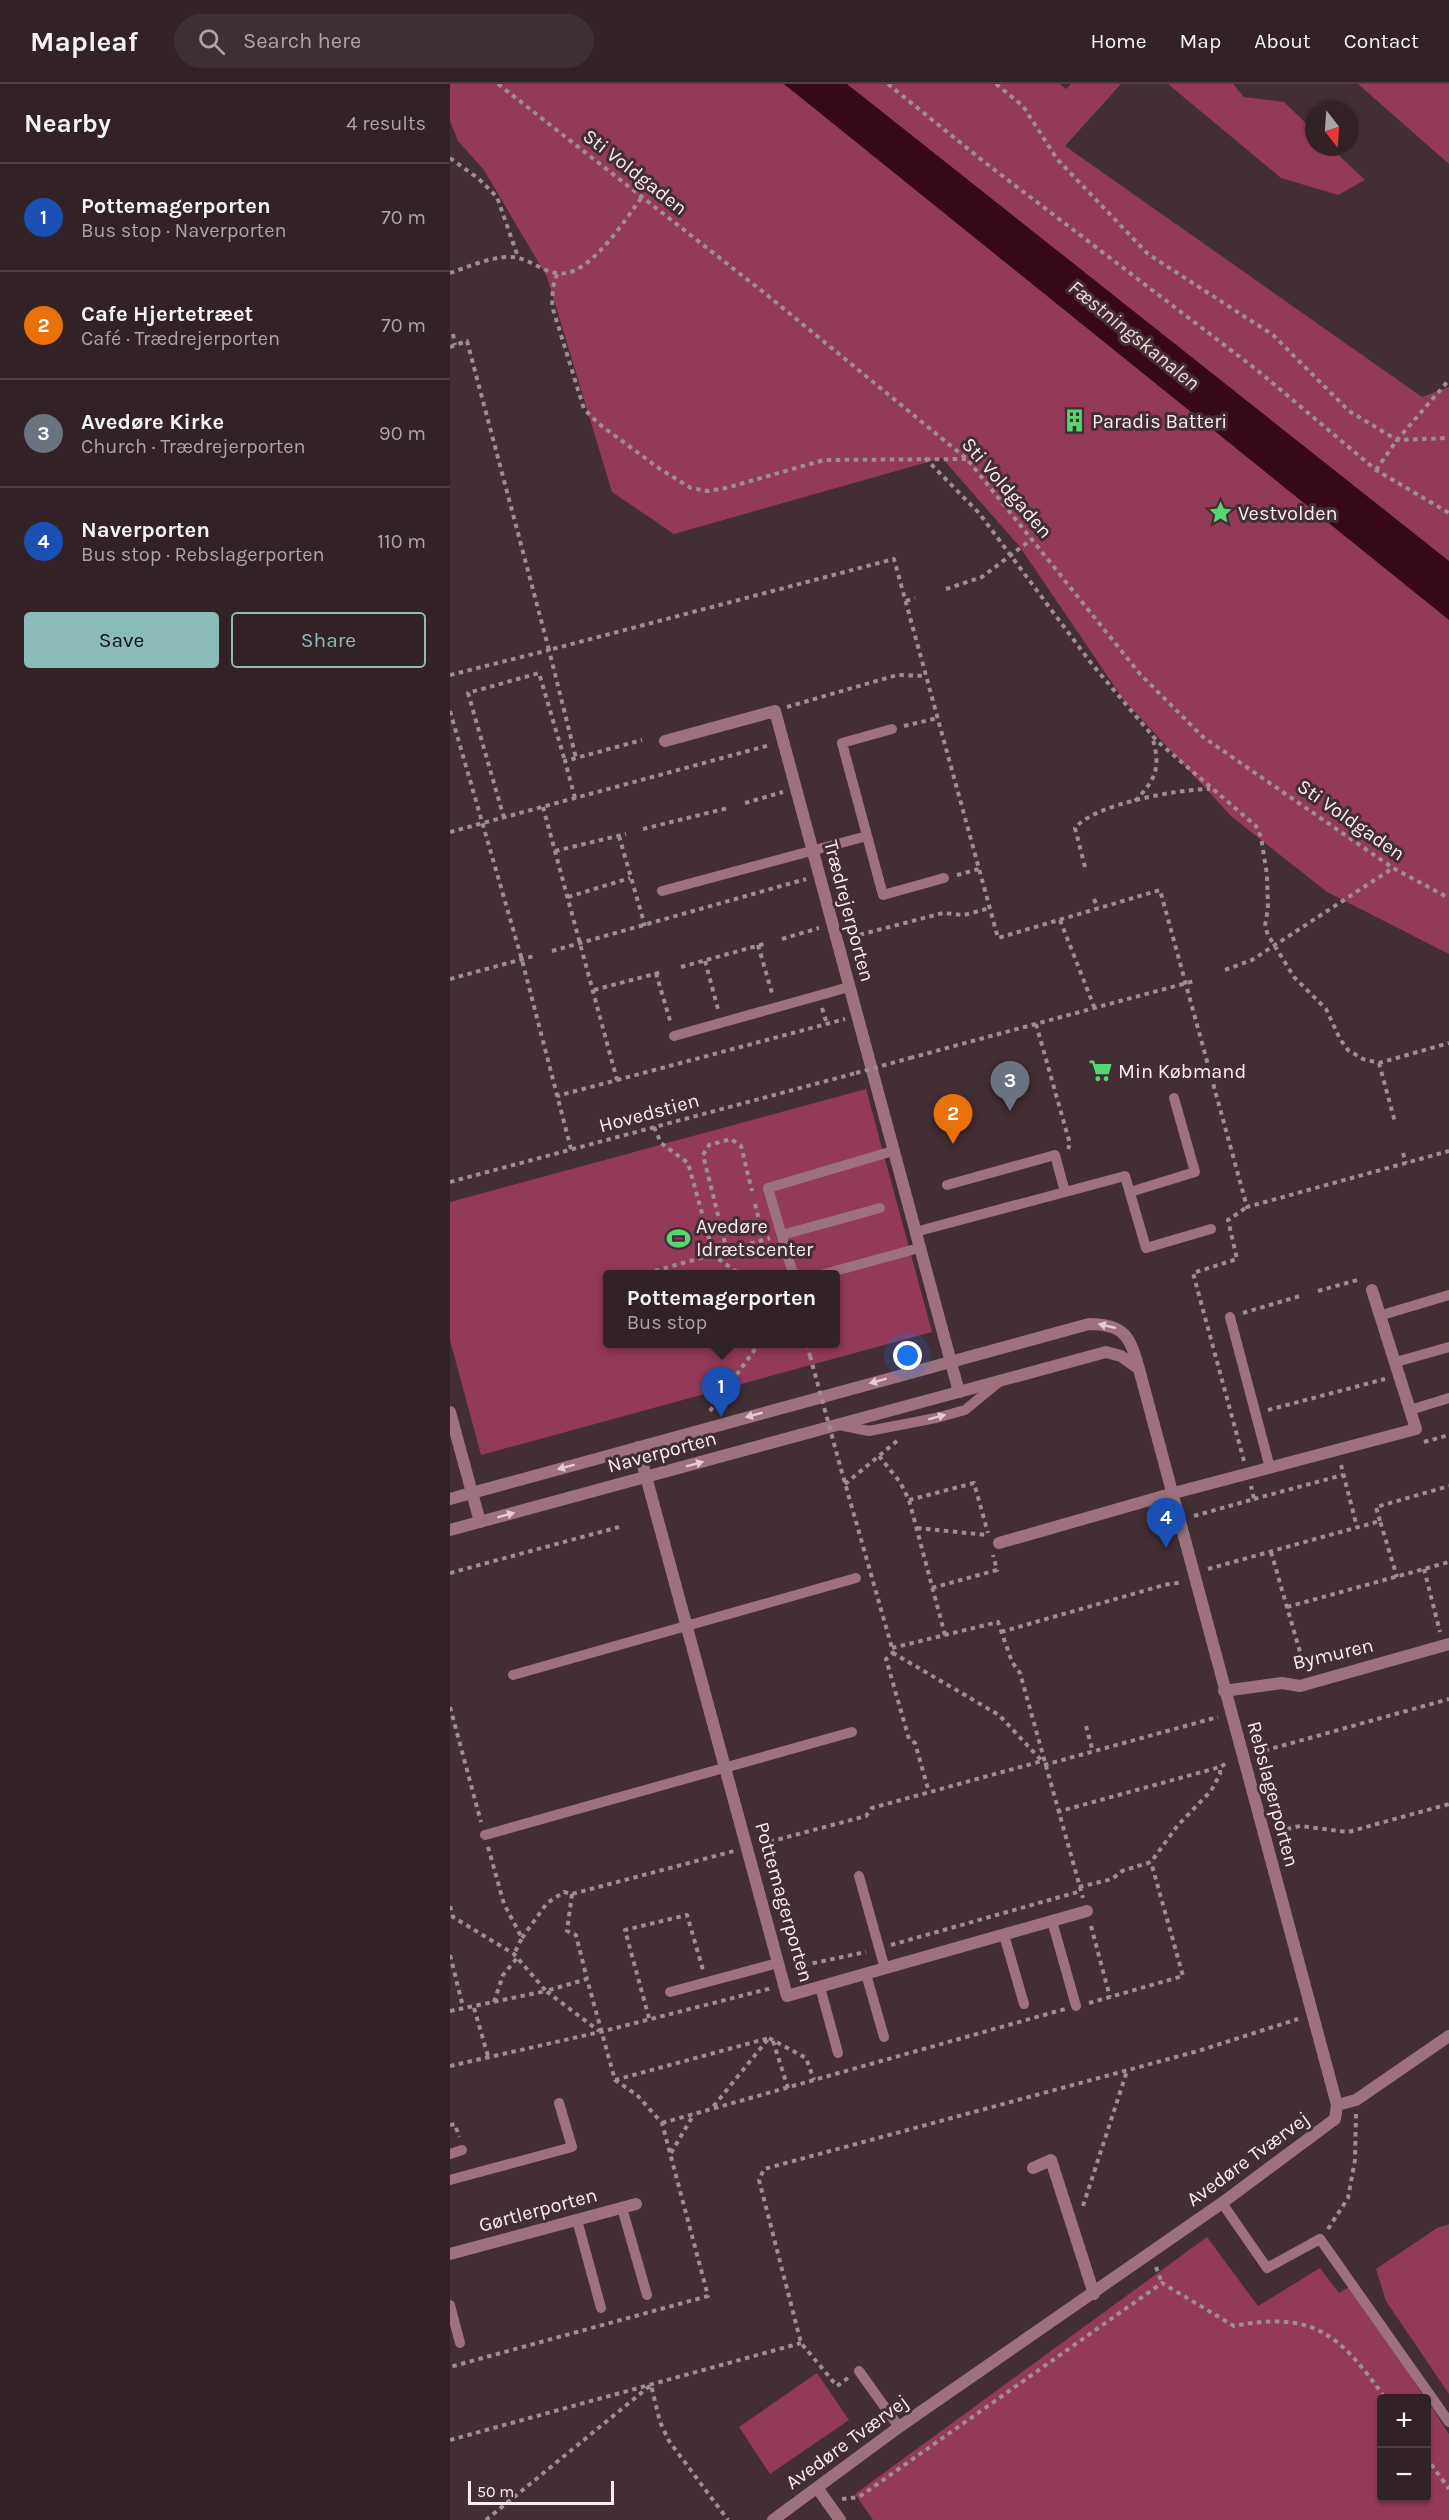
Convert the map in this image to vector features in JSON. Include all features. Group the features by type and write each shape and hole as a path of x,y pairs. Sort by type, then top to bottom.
{"street":[{"path":"665,741 775,711"},
{"name":"Trædrejerporten","path":"775,711 958,1392"},
{"path":"995,1545 1174,1493 1416,1429 1382,1315 1372,1290"},
{"name":"Naverporten","path":"450,1498 1089,1324 1116,1328 1128,1338 1139,1369"},
{"name":"Naverporten","path":"450,1530 1106,1352 1121,1356 1139,1369"},
{"name":"Rebslagerporten","path":"1139,1369 1337,2105"},
{"path":"450,1412 480,1522"},
{"name":"Pottemagerporten","path":"638,1447 787,1996 1087,1911"},
{"name":"Bymuren","path":"1224,1691 1281,1683 1300,1686 1446,1645"},
{"path":"1337,2105 1356,2100 1449,2036"},
{"name":"Avedøre Tværvej","path":"773,2520 899,2427 1094,2294 1222,2203 1335,2119 1337,2105"},
{"path":"1033,2168 1051,2160 1094,2294"},
{"name":"Gørtlerporten","path":"450,2254 636,2204"},
{"path":"818,2489 840,2520"}],"lane":[{"path":"892,729 842,743 884,895 944,878"},
{"path":"662,891 867,836"},
{"path":"674,1036 849,987"},
{"path":"1130,1192 1195,1172 1174,1098"},
{"path":"792,1270 768,1188 893,1151"},
{"path":"947,1185 1055,1155 1065,1192"},
{"path":"915,1232 1125,1176 1146,1248 1211,1229"},
{"path":"782,1235 880,1208"},
{"path":"840,1270 919,1248"},
{"path":"1382,1315 1449,1295"},
{"path":"1230,1317 1270,1468"},
{"path":"1397,1368 1449,1347"},
{"path":"839,1425 869,1431 965,1410 1004,1378"},
{"path":"1410,1410 1449,1398"},
{"path":"513,1675 687,1628 856,1578"},
{"path":"485,1835 852,1732"},
{"path":"859,1876 885,1969"},
{"path":"1052,1921 1076,2006"},
{"path":"1004,1935 1024,2004"},
{"path":"670,1992 777,1960"},
{"path":"866,1974 884,2037"},
{"path":"820,1987 838,2053"},
{"path":"450,2180 572,2147 559,2103"},
{"path":"450,2154 462,2151"},
{"path":"1222,2203 1267,2268 1320,2239 1449,2422"},
{"path":"622,2208 647,2295"},
{"path":"577,2220 601,2308"},
{"path":"450,2305 460,2343"},
{"path":"858,2371 899,2427"}],"path":[{"name":"Sti Voldgaden","path":"498,84 642,196 967,459 1140,674 1203,737 1393,868 1449,898"},
{"path":"888,84 983,161 1257,370 1376,470 1449,513"},
{"path":"996,84 1023,106 1057,159 1148,254 1273,334 1349,411 1397,440 1449,438"},
{"path":"450,158 479,179 497,198 518,257"},
{"path":"450,273 505,256 518,257 557,274 578,269 594,257 642,196"},
{"path":"557,274 553,287 552,306 584,409 599,424 660,469 691,488 708,491 726,488 824,460 967,459"},
{"path":"453,334 453,346 467,341 576,758"},
{"path":"1376,470 1397,440 1449,380"},
{"path":"925,458 972,506 1091,663 1151,734 1210,789 1256,826 1261,837 1268,891 1265,926 1293,977 1326,1009 1340,1039 1348,1050 1363,1059 1379,1063 1449,1043"},
{"path":"946,589 982,577 1032,539"},
{"path":"450,675 549,651 894,559 998,938 1160,890 1247,1207"},
{"path":"906,601 915,598"},
{"path":"504,818 468,693 539,673 575,798"},
{"path":"775,711 897,675 926,676"},
{"path":"450,711 522,960 556,1096 572,1149"},
{"path":"892,729 938,718"},
{"path":"1134,802 1149,785 1158,765 1151,734"},
{"path":"565,761 642,740"},
{"path":"450,832 783,741"},
{"path":"745,803 795,789"},
{"path":"1085,867 1075,828 1086,816 1181,790 1210,789"},
{"path":"543,807 617,1080"},
{"path":"643,829 728,808"},
{"path":"555,851 626,834"},
{"path":"620,836 645,926"},
{"path":"1225,970 1252,960 1393,868"},
{"path":"944,878 979,869"},
{"path":"552,951 819,876"},
{"path":"568,897 630,878"},
{"path":"1094,899 1098,908"},
{"path":"837,941 943,913 964,915 990,908"},
{"path":"1060,920 1095,1008"},
{"path":"782,939 832,924"},
{"path":"681,967 764,944"},
{"path":"758,945 773,996"},
{"path":"450,979 534,956"},
{"path":"705,961 718,1011"},
{"path":"594,990 662,972"},
{"path":"656,973 670,1024"},
{"name":"Hovedstien","path":"450,1182 1194,981"},
{"path":"821,1005 827,1024"},
{"path":"556,1096 841,1021"},
{"path":"1036,1024 1070,1144 1065,1158"},
{"path":"1379,1063 1395,1122"},
{"path":"654,1127 661,1143 688,1163 714,1256 732,1270"},
{"path":"728,1251 703,1155 710,1146 731,1139 741,1146 760,1224 782,1235"},
{"path":"1254,1499 1192,1273 1237,1259 1227,1221 1247,1207 1449,1151"},
{"path":"1403,1153 1406,1163"},
{"path":"659,1270 714,1256 763,1240"},
{"path":"1318,1291 1360,1279 1372,1290"},
{"path":"1206,1323 1300,1296"},
{"path":"696,1431 756,1348"},
{"path":"808,1348 892,1650 999,1715 1043,1763"},
{"path":"1255,1413 1397,1368"},
{"path":"1416,1444 1449,1435"},
{"path":"845,1484 900,1438"},
{"path":"879,1456 900,1482 909,1500 945,1635"},
{"path":"1351,1462 1340,1466 1357,1527"},
{"path":"1180,1520 1343,1475"},
{"path":"909,1500 974,1483 988,1536 995,1545 998,1570 932,1588"},
{"path":"1397,1576 1376,1507 1449,1486"},
{"path":"1001,1632 1380,1521"},
{"path":"450,1573 619,1527"},
{"path":"916,1528 988,1536"},
{"path":"1271,1552 1310,1683"},
{"path":"1287,1606 1449,1562"},
{"path":"1424,1569 1446,1645"},
{"path":"929,1792 915,1743 909,1739 886,1659 892,1650 998,1622 1012,1662 1020,1673 1043,1763 1110,1997"},
{"path":"1057,1812 1220,1767 1242,1756 1449,1699"},
{"path":"522,1938 547,1903 564,1892 572,1894 747,1848 866,1816 872,1808 929,1792 1093,1752 1230,1714"},
{"path":"1086,1726 1093,1752"},
{"path":"777,1960 796,1967 879,1949 1112,1879 1122,1871 1151,1862 1178,1825 1211,1791 1220,1774 1220,1767"},
{"path":"1263,1835 1300,1826 1348,1832 1449,1804"},
{"path":"662,2123 1183,1976 1151,1862"},
{"path":"572,1894 567,1931 576,1935 600,2032 615,2080 637,2095"},
{"path":"450,1906 452,1917 518,1958 546,1991 600,2032"},
{"path":"649,2018 625,1930 687,1915 706,1982"},
{"path":"450,1955 463,2007"},
{"path":"494,2002 503,1975 518,1958"},
{"path":"450,2011 463,2007 474,2008 587,1979"},
{"path":"450,2066 600,2032 784,1985"},
{"path":"474,2008 488,2056"},
{"path":"858,2371 837,2386 801,2343 759,2180 764,2169 1127,2070 1314,2015"},
{"path":"615,2080 771,2039 806,2058 814,2080"},
{"path":"771,2039 788,2088"},
{"path":"711,2109 771,2039"},
{"path":"1074,2233 1127,2070"},
{"path":"1320,2239 1348,2198 1355,2160 1356,2100"},
{"path":"670,2154 694,2114"},
{"path":"826,2501 859,2497 1162,2283 1234,2326 1258,2321 1280,2320 1320,2331 1352,2354 1382,2394"},
{"path":"450,2440 801,2343"},
{"path":"486,2520 651,2385"},
{"path":"651,2385 660,2422 669,2441 728,2520"},
{"path":"1431,2464 1449,2489"}],"shaded area":[{"name":"Vestvolden","path":"450,84 1060,84 1066,89 1071,84 1121,84 1065,146 1422,397 1449,387 1449,954 1327,892 1231,816 1123,699 1020,547 942,458 674,534 612,492 547,277 484,170 458,141 450,121"},
{"path":"1168,84 1233,84 1244,97 1284,102 1305,122 1305,156 1340,156 1365,180 1338,195 1281,178"},
{"path":"1358,84 1449,84 1449,164"},
{"name":"Avedøre Idrætscenter","path":"866,1089 932,1332 481,1455 450,1340 450,1202"},
{"path":"1449,2224 1449,2394 1386,2301 1376,2269 1437,2228"},
{"path":"1207,2237 1258,2306 1320,2268 1339,2293 1351,2286 1422,2394 1377,2394 1377,2502 1431,2502 1431,2406 1449,2434 1449,2520 873,2520 855,2494"},
{"path":"817,2373 849,2420 770,2474 739,2427"}],"water":[{"name":"Fæstningskanalen","path":"784,84 847,84 1449,561 1449,620"}],"place":[{"name":"Paradis Batteri","path":"1074,421"},
{"name":"Vestvolden","path":"1220,513"},
{"name":"Min Købmand","path":"1100,1071"},
{"name":"Avedøre Kirke","path":"1010,1111"},
{"name":"Cafe Hjertetræet","path":"953,1144"},
{"name":"Avedøre Idrætscenter","path":"678,1238"},
{"name":"Pottemagerporten","path":"721,1417"},
{"name":"Naverporten","path":"1166,1548"}]}
